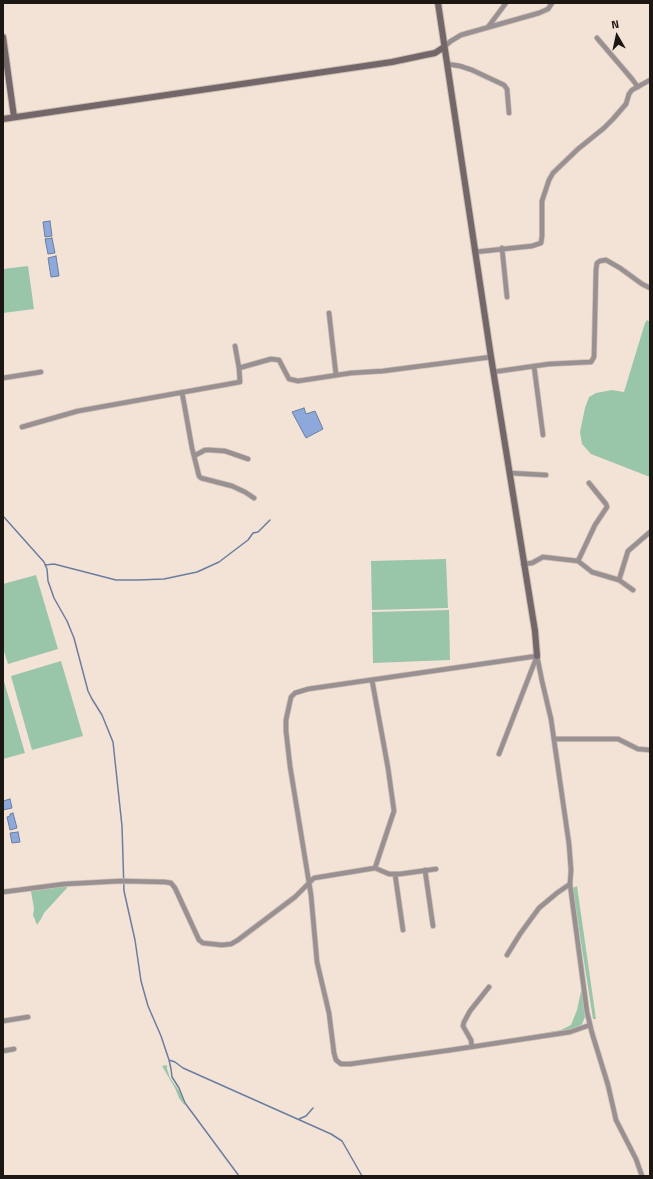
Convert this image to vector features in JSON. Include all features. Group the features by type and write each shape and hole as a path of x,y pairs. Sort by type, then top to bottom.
{"street":[{"path":"438,3 493,372 535,631 537,656 554,739 569,844 571,870 570,884 590,1025 608,1085 616,1120 636,1159 642,1176"},
{"path":"488,27 506,3"},
{"path":"3,119 425,56 435,53 461,35 539,13 548,9 552,3"},
{"path":"3,37 14,117"},
{"path":"597,38 638,87"},
{"path":"447,64 472,70 504,85 507,89 509,113"},
{"path":"475,252 532,246 541,243 542,201 553,173 578,149 608,124 626,104 632,90 650,80"},
{"path":"502,248 507,297"},
{"path":"493,372 571,362 591,362 594,357 596,270 600,261 606,260 650,288"},
{"path":"329,312 336,375"},
{"path":"22,427 78,411 240,382 235,346"},
{"path":"239,368 276,359 282,363 287,376 293,381 298,381 351,373 383,371 491,357"},
{"path":"534,366 543,435"},
{"path":"3,378 41,372"},
{"path":"182,392 198,474 201,478 232,486 254,498"},
{"path":"194,456 205,450 210,450 225,451 248,459"},
{"path":"509,473 546,474"},
{"path":"578,561 595,525 607,507 589,483"},
{"path":"619,580 628,551 650,532"},
{"path":"523,564 532,563 544,557 578,561 592,572 619,580 633,590"},
{"path":"537,656 304,690 295,693 291,698 286,720 286,731 290,766 311,895 317,962 329,1013 336,1060 341,1064 472,1047 570,1032 590,1025"},
{"path":"499,754 537,656"},
{"path":"372,680 388,768 394,811 375,868"},
{"path":"554,739 618,739 638,749 650,750"},
{"path":"3,892 65,884 124,881 165,882 171,884 175,888 181,904 187,912 199,940 203,943 222,945 231,944 238,940 295,898 314,878 375,868 389,874 436,869"},
{"path":"425,870 433,926"},
{"path":"394,874 403,930"},
{"path":"507,955 539,908 570,884"},
{"path":"472,1047 471,1040 463,1026 464,1022 470,1011 489,987"},
{"path":"3,1021 28,1017"},
{"path":"3,1051 14,1049"}],"green space":[{"path":"28,266 34,309 3,313 3,269"},
{"path":"647,320 650,322 650,477 591,454 582,444 580,432 589,397 596,393 612,390 624,392"},
{"path":"446,559 448,608 372,610 371,561"},
{"path":"36,575 58,649 8,664 3,648 3,584"},
{"path":"449,610 450,660 373,663 372,612"},
{"path":"61,661 83,736 32,750 11,676"},
{"path":"3,678 25,753 3,759"},
{"path":"67,886 67,888 44,913 37,925 33,915 34,909 31,891"},
{"path":"577,886 596,1019 593,1019 573,891 573,888"},
{"path":"581,991 583,992 585,1017 582,1024 578,1027 569,1031 499,1041 561,1030 571,1025 577,1010"},
{"path":"167,1065 170,1078 180,1092 185,1106 179,1098 162,1066"}],"water":[{"path":"50,221 52,236 45,237 43,222"},
{"path":"52,238 55,253 48,254 45,239"},
{"path":"56,256 59,276 51,277 48,258"},
{"path":"304,408 306,414 315,411 323,429 306,438 292,412"},
{"path":"10,799 12,808 3,810 3,801"},
{"path":"13,813 17,828 10,830 7,817"},
{"path":"18,832 20,842 12,843 10,833"}],"waterway":[{"path":"3,516 44,562 47,569 48,581 54,598 67,621 74,638 88,691 102,715 113,742 122,826 124,891 135,940 141,981 148,1006 161,1036 169,1060 172,1077 179,1088 185,1103 239,1176"},
{"path":"45,565 54,564 116,580 164,579 197,572 219,562 248,540 253,533 258,532 270,520"},
{"path":"169,1060 175,1062 183,1068 331,1134 342,1141 362,1176"},
{"path":"299,1119 306,1116 313,1108"}]}
